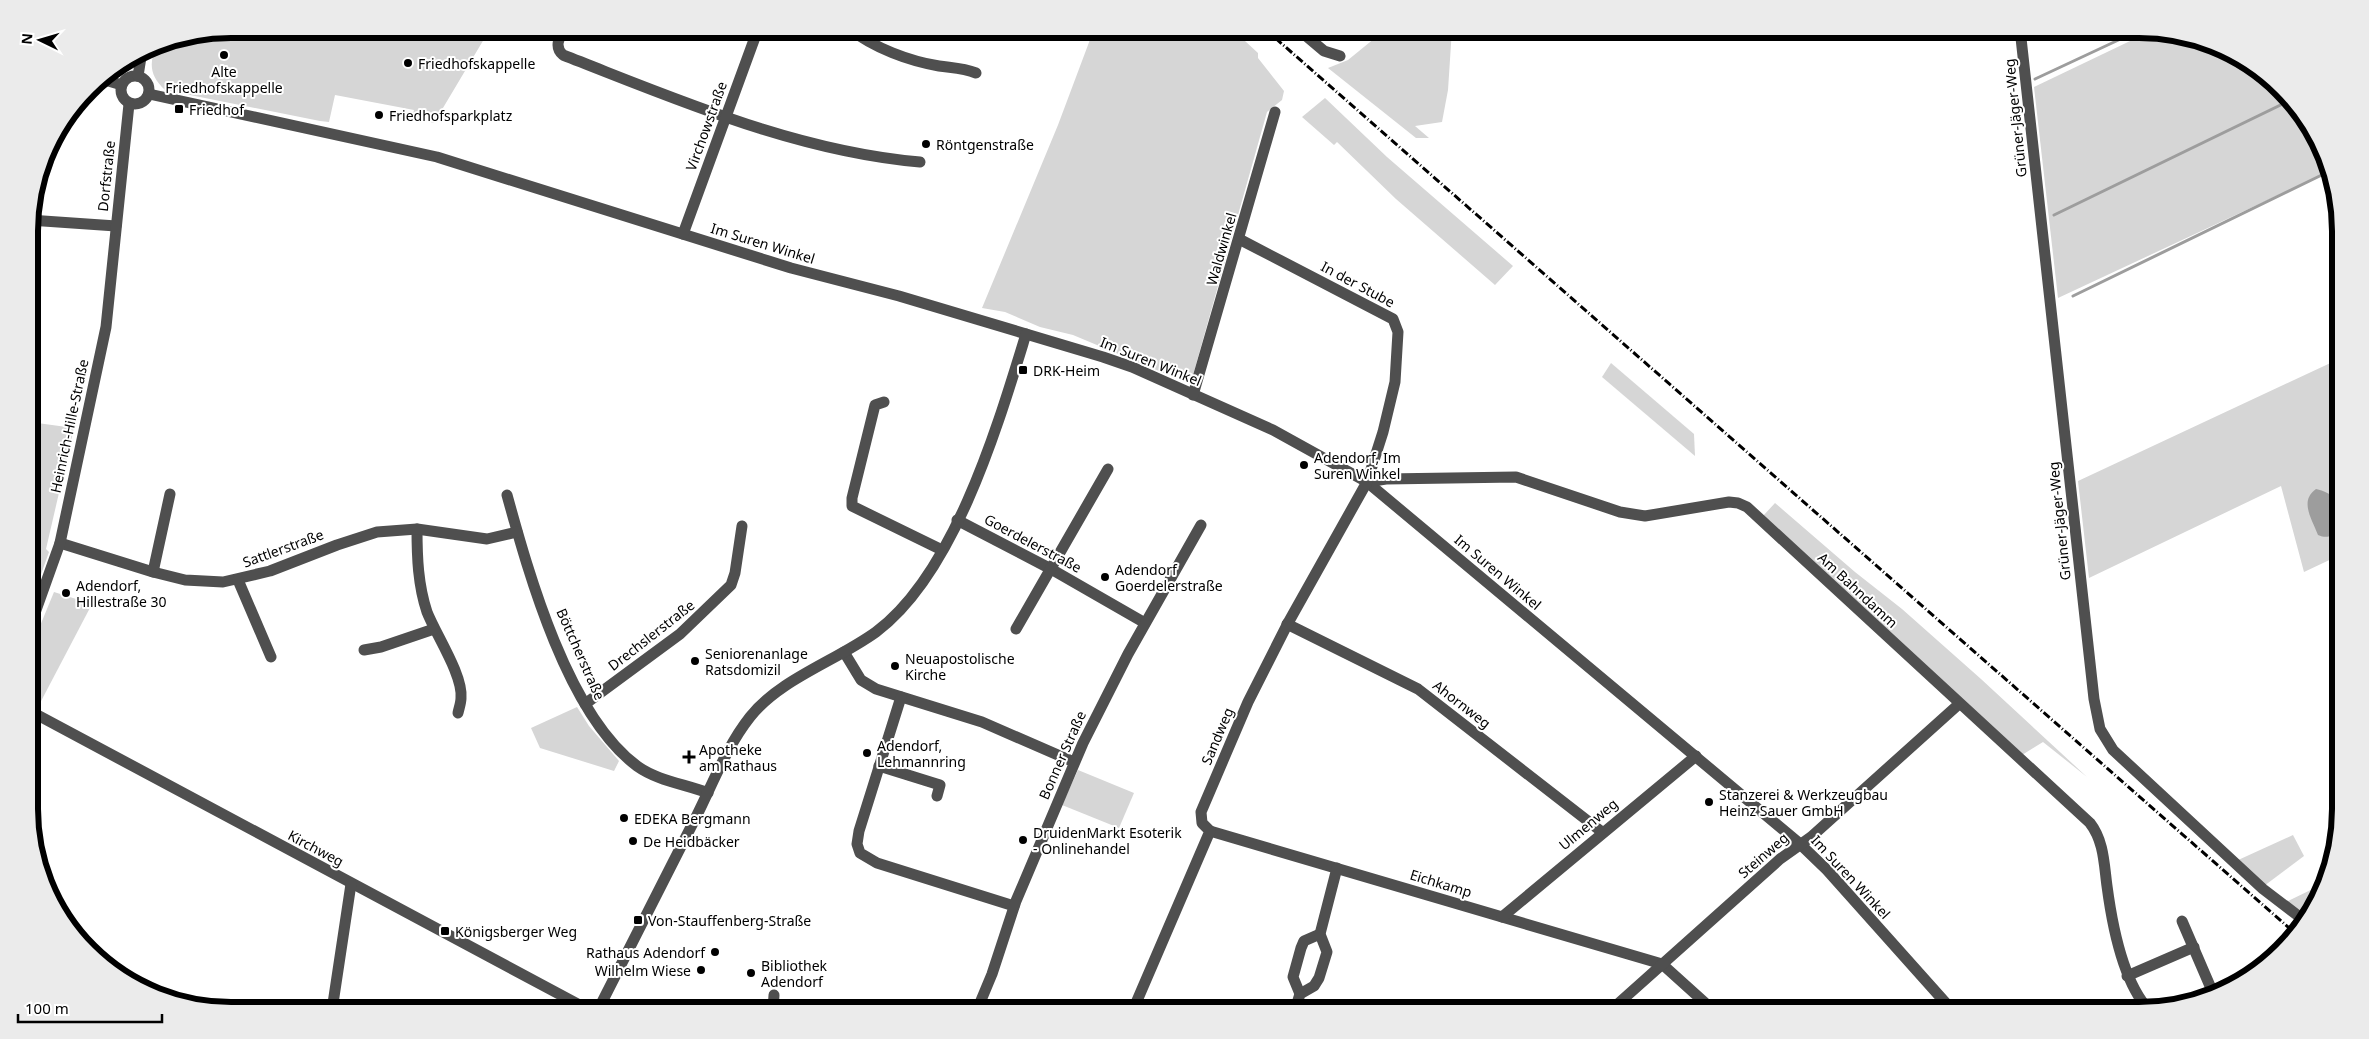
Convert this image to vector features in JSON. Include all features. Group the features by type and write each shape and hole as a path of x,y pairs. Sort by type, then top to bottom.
{"street":[{"path":"561,38 558,46 559,51 563,55 776,134 831,149 875,157 920,162"},
{"name":"Virchowstraße","path":"683,234 755,38"},
{"path":"865,38 881,48 912,59 938,66 960,67 976,73"},
{"path":"1309,38 1324,51 1340,56"},
{"name":"Grüner-Jäger-Weg","path":"2021,38 2094,699 2100,729 2113,750 2263,889 2299,916"},
{"path":"138,76 141,59"},
{"path":"107,82 122,85 128,78 138,76 147,83 149,94 141,103 129,104"},
{"name":"Dorfstraße","path":"38,221 116,226 129,104 122,96 122,85"},
{"name":"Im Suren Winkel","path":"149,94 437,157 817,275 899,296 1114,361 1273,430 1367,482 1799,843 1827,870 1945,1002"},
{"name":"Waldwinkel","path":"1193,394 1275,112"},
{"name":"Heinrich-Hille-Straße","path":"38,605 60,543 106,327 116,226"},
{"name":"In der Stube","path":"1239,239 1388,315 1396,324 1398,332 1395,382 1383,432 1367,482"},
{"path":"602,1002 743,726 758,707 776,692 876,632 908,602 926,577 957,520 993,434 1026,334"},
{"path":"884,402 875,405 853,494 852,506 942,550"},
{"path":"1016,629 1108,469"},
{"name":"Am Bahndamm","path":"1367,482 1386,479 1516,477 1620,512 1645,516 1722,503 1738,503 1747,507 2095,829 2102,847 2110,912 2128,976 2142,1002"},
{"name":"Sandweg","path":"1210,831 1202,823 1201,812 1248,702 1287,624 1367,482"},
{"path":"154,572 170,494"},
{"name":"Böttcherstraße","path":"507,495 517,532 555,638 585,704 614,742 636,765 657,777 680,782 708,793"},
{"name":"Goerdelerstraße","path":"957,520 1051,569 1145,623"},
{"name":"Bonner Straße","path":"980,1002 1014,906 1095,716 1201,525"},
{"name":"Drechslerstraße","path":"585,704 680,634 731,585 735,573 742,526"},
{"path":"417,529 422,597 458,683 462,697 458,713"},
{"name":"Sattlerstraße","path":"60,543 154,572 185,580 205,582 238,580 277,569 367,535 395,530 417,529 487,540 517,532"},
{"path":"238,580 271,658"},
{"name":"Ahornweg","path":"1287,624 1419,690 1602,832"},
{"path":"364,650 381,647 434,629"},
{"path":"844,652 861,680 876,689 982,722 1074,762"},
{"path":"901,696 857,838 860,853 877,863 1014,906"},
{"name":"Steinweg","path":"1620,1002 1799,843 1810,837 1959,704"},
{"name":"Kirchweg","path":"38,715 574,1002"},
{"name":"Ulmenweg","path":"1502,917 1602,832 1696,756"},
{"path":"879,766 940,785 937,796"},
{"path":"1136,1002 1210,831"},
{"name":"Eichkamp","path":"1210,831 1662,964"},
{"path":"1300,994 1314,986 1319,978 1327,952 1320,934 1337,868"},
{"path":"333,1002 351,884"},
{"path":"2182,921 2210,986"},
{"path":"1298,1002 1300,994 1293,977 1301,948 1304,941 1320,934"},
{"path":"2128,976 2194,947"},
{"path":"1662,964 1705,1002"},
{"path":"774,995 774,1002"}],"shaded area":[{"path":"218,38 485,38 434,123 412,118 414,110 335,95 329,122 165,90 153,74 154,53 180,44"},
{"path":"1091,38 1242,38 1258,53 1258,58 1284,91 1282,100 1267,112 1193,375 1183,381 1073,335 1040,327 1005,312 982,308 1058,125"},
{"path":"1375,38 1451,38 1448,90 1442,122 1415,126 1429,138 1416,138 1328,68 1348,60"},
{"path":"2136,38 2164,39 2189,44 2224,57 2266,85 2284,103 2299,123 2312,145 2323,174 2058,298 2034,87"},
{"path":"1325,98 1387,157 1513,266 1495,285 1396,199 1337,142 1334,145 1302,117"},
{"path":"2332,362 2332,559 2304,572 2281,486 2089,578 2078,481"},
{"path":"1611,363 1694,434 1695,456 1602,377"},
{"path":"38,423 74,428 46,549 49,552 38,583"},
{"path":"2316,489 2332,497 2332,535 2330,536 2318,535 2308,510 2308,499"},
{"path":"1775,503 1855,572 1902,609 2087,777 2043,742 2022,755 1763,516"},
{"path":"54,592 92,604 39,705 38,704 38,631"},
{"path":"577,707 589,726 619,761 614,771 540,748 531,728"},
{"path":"1078,770 1134,793 1119,828 1062,805"},
{"path":"2293,835 2304,856 2264,886 2236,861"},
{"path":"2314,888 2301,914 2286,902"}],"waterway":[{"path":"2035,79 2123,38"},
{"path":"2054,215 2284,103"},
{"path":"2073,296 2323,174"}],"railway":[{"path":"1275,38 2290,929"}],"place":[{"name":"Alte Friedhofskappelle","path":"224,55"},
{"name":"Friedhofskappelle","path":"408,63"},
{"name":"Friedhof","path":"179,109"},
{"name":"Friedhofsparkplatz","path":"379,115"},
{"name":"Röntgenstraße","path":"926,144"},
{"name":"DRK-Heim","path":"1023,370"},
{"name":"Adendorf, Im Suren Winkel","path":"1304,465"},
{"name":"Adendorf Goerdelerstraße","path":"1105,577"},
{"name":"Adendorf, Hillestraße 30","path":"66,593"},
{"name":"Seniorenanlage Ratsdomizil","path":"695,661"},
{"name":"Neuapostolische Kirche","path":"895,666"},
{"name":"Adendorf, Lehmannring","path":"867,753"},
{"name":"Apotheke am Rathaus","path":"689,757"},
{"name":"Stanzerei & Werkzeugbau Heinz Sauer GmbH","path":"1709,802"},
{"name":"EDEKA Bergmann","path":"624,818"},
{"name":"DruidenMarkt Esoterik - Onlinehandel","path":"1023,840"},
{"name":"De Heidbäcker","path":"633,841"},
{"name":"Von-Stauffenberg-Straße","path":"638,920"},
{"name":"Königsberger Weg","path":"445,931"},
{"name":"Rathaus Adendorf","path":"715,952"},
{"name":"Wilhelm Wiese","path":"701,970"},
{"name":"Bibliothek Adendorf","path":"751,973"}]}
